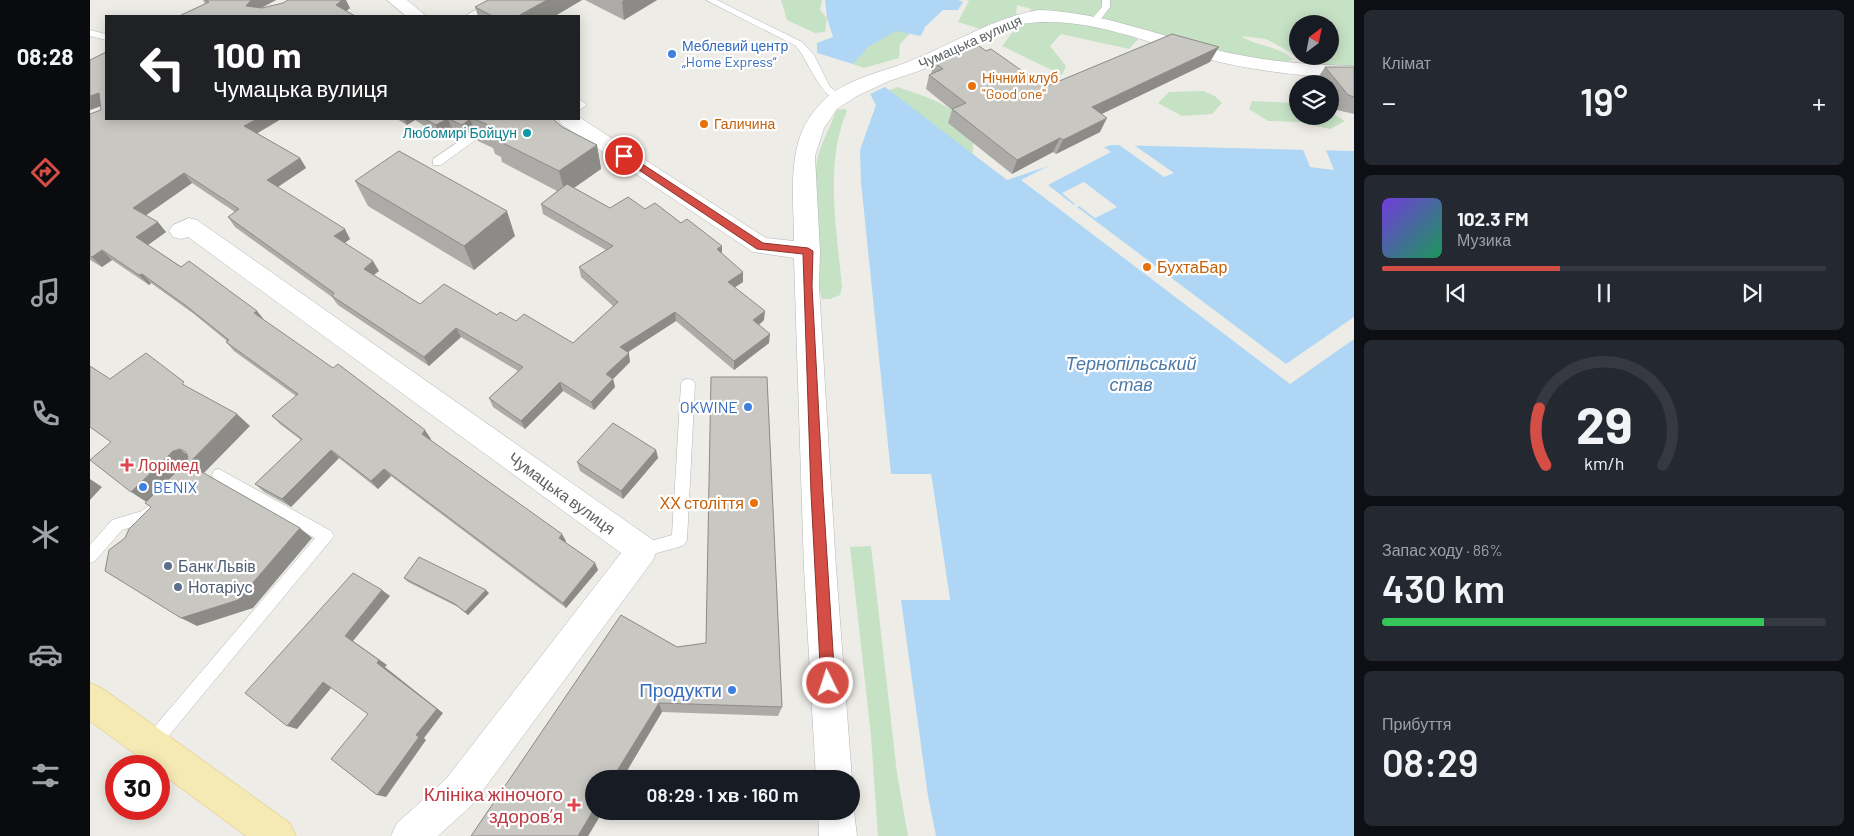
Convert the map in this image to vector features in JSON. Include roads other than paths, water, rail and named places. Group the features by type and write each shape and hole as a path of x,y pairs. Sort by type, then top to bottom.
{"main road":[{"path":"90,700 277,836"}],"street":[{"path":"396,0 416,15"},
{"name":"Чумацька вулиця","path":"833,770 820,558 807,286 808,251 804,156 814,127 830,106 846,95 882,77 912,67 1000,26 1032,15 1071,17 1094,22 1216,56 1327,72 1354,72"},
{"path":"570,120 760,246 808,251"},
{"name":"Чумацька вулиця","path":"182,230 188,226 642,550"},
{"path":"410,836 459,792 642,550"},
{"path":"837,820 838,836"}],"lane":[{"path":"472,15 499,0"},
{"path":"710,0 799,44 809,55 826,89 846,95"},
{"path":"1094,22 1106,7 1106,0"},
{"path":"490,5 503,12"},
{"path":"90,33 105,36"},
{"path":"437,162 498,120"},
{"path":"642,550 679,540 688,384"},
{"path":"151,744 326,536 219,475"},
{"path":"90,556 117,525 147,516 167,496"}],"water":[{"path":"825,0 958,0 963,2 958,10 943,10 925,27 921,36 896,31 868,47 853,64 817,53 817,43 833,37 827,18"},
{"name":"Тернопільський став","path":"885,87 1007,180 1111,145 1354,151 1354,836 936,836 928,796 901,600 950,600 931,474 891,474 861,182 860,150 876,105 870,94"}],"place":[{"name":"Меблевий центр „Home Express“","path":"672,54"},
{"name":"Нічний клуб \"Good one\"","path":"972,86"},
{"name":"Галичина","path":"704,124"},
{"name":"Любомирі Бойцун","path":"527,133"},
{"name":"БухтаБар","path":"1147,267"},
{"name":"OKWINE","path":"748,407"},
{"name":"Лорімед","path":"127,465"},
{"name":"BENIX","path":"143,487"},
{"name":"ХХ століття","path":"754,503"},
{"name":"Банк Львів","path":"168,566"},
{"name":"Нотаріус","path":"178,587"},
{"name":"Продукти","path":"732,690"},
{"name":"Клініка жіночого здоровʼя","path":"574,805"}]}
